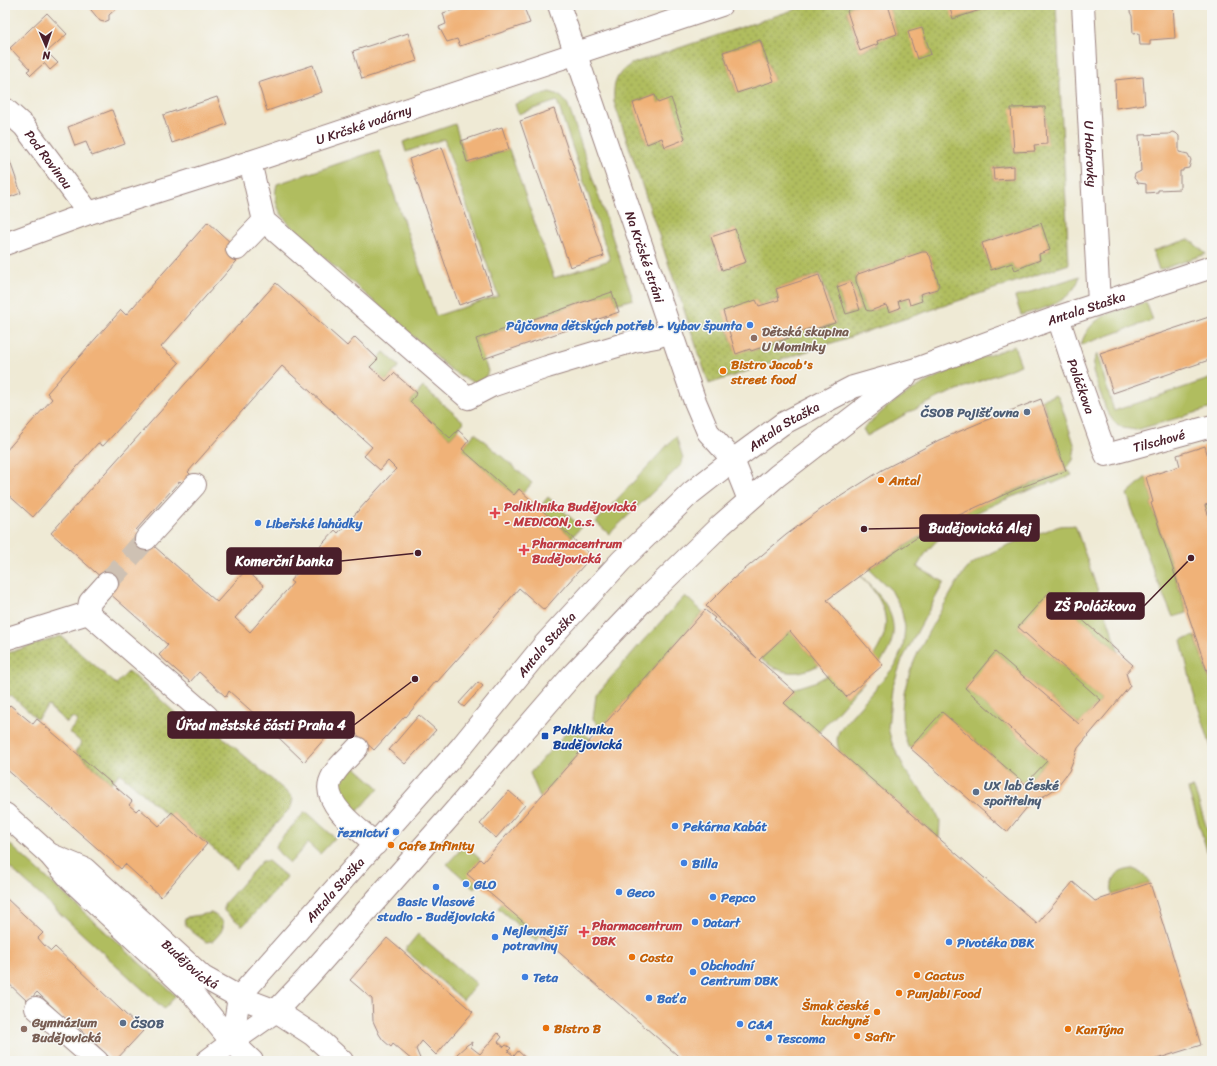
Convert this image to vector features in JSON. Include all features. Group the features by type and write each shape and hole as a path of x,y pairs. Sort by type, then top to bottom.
{"street":[{"name":"Na Krčské stráni","path":"559,5 694,399 708,432 734,460 749,500"},
{"name":"U Krčské vodárny","path":"5,244 89,213 250,162 721,5"},
{"name":"U Habrovky","path":"1083,5 1099,303"},
{"name":"Pod Rovinou","path":"5,109 24,126 89,213"},
{"path":"250,162 264,221 468,398 491,386 547,367 634,341 656,338 670,332"},
{"path":"237,249 264,221"},
{"name":"Antala Staška","path":"239,998 278,952 461,747 544,646 621,561 691,493 734,460 782,424 853,387 916,368 1099,303 1212,267"},
{"name":"Poláčkova","path":"1058,317 1106,455"},
{"name":"Antala Staška","path":"207,1061 276,1011 448,819 574,673 642,602 721,525 749,500 801,457 916,368"},
{"name":"Tilschové","path":"1106,455 1212,426"},
{"path":"146,539 195,485"},
{"path":"88,613 90,602 106,583"},
{"path":"5,639 88,613"},
{"path":"88,613 206,716"},
{"path":"357,748 336,771 330,782 329,790 333,802 338,810 376,844"},
{"name":"Budějovická","path":"5,814 49,854 71,880 191,992 232,1042 252,1061"},
{"name":"Budějovická","path":"49,854 85,869 203,977 239,998 276,1011 312,1035 342,1061"},
{"path":"232,1042 239,998"},
{"path":"36,1008 98,1061"}],"green space":[{"path":"808,5 857,5 852,6 847,11 860,51 878,45 877,41 897,34 888,5 949,5 954,19 996,5 1056,5 1069,264 709,384 614,102 616,80 621,72 631,64","holes":["922,29 931,54 917,58","760,40 774,80 737,93 723,52","655,95 658,103 671,99 685,138 665,147 662,138 647,144 633,103","1045,107 1047,143 1034,145 1034,151 1014,152 1012,108","1014,166 1014,179 994,180 993,168","1041,223 1050,250 1039,254 1040,260 1015,270 1012,263 991,270 982,243","735,229 746,262 722,270 711,237","922,252 926,252 930,256 939,285 935,290 898,301 900,308 889,312 886,305 871,311 866,310 856,277 858,274","820,274 836,323 812,331 811,328 788,336 789,338 751,351 750,349 736,353 728,330 756,300 759,306 779,299 776,289","851,282 860,310 846,314 837,287"]},
{"path":"549,92 560,96 568,105 633,299 616,304 612,292 476,339 488,371 485,379 478,383 466,379 451,370 297,233 283,217 277,205 277,184 379,150 436,316 498,296 444,139 406,152 403,142 455,124 467,162 509,149 554,278 610,260 557,101 518,114 515,104"},
{"path":"1189,239 1206,254 1159,270 1153,251"},
{"path":"1080,276 1071,292 1064,298 1048,307 1021,315 1015,297"},
{"path":"1146,302 1153,320 1081,345 1085,334 1098,320 1116,311"},
{"path":"1014,346 1021,365 940,397 867,436 863,429 885,409 908,393 952,370"},
{"path":"384,352 399,366 386,381 370,367"},
{"path":"1097,354 1114,411 1212,378 1212,408 1136,430 1123,428 1114,422 1107,412 1093,372 1094,361"},
{"path":"423,387 464,422 450,438 410,402"},
{"path":"1056,395 1059,398 1075,447 1073,460 1067,468 1072,475 1052,484 1051,482 1013,496 976,513 942,536 928,550 917,567 944,582 902,660 892,689 888,728 892,743 907,773 935,809 940,822 939,838 840,752 838,746 837,737 841,728 895,666 903,647 905,627 901,608 891,590 869,569 925,534 959,515 985,503 1066,471 1042,399"},
{"path":"475,433 532,483 523,493 519,489 514,495 462,449"},
{"path":"676,436 683,458 682,464 609,534 596,522"},
{"path":"1146,477 1153,502 1151,503 1187,613 1173,617 1155,576 1127,494"},
{"path":"548,497 581,527 572,537 539,508"},
{"path":"1212,503 1212,526 1205,505"},
{"path":"1075,525 1119,652 1050,592 1018,627 1101,700 1079,724 995,652 965,688 1047,761 1025,784 942,712 910,748 908,747 903,728 902,710 904,691 925,638 962,576 969,567 976,562 1003,547 1057,527"},
{"path":"860,575 886,605 891,615 893,626 892,638 888,650 880,663 874,655 881,643 884,633 886,622 884,612 881,603"},
{"path":"685,596 703,612 601,728 593,719 596,695 640,644"},
{"path":"790,631 819,665 804,671 790,672 776,669 762,660 761,658"},
{"path":"61,636 116,684 129,671 194,730 203,720 291,796 293,800 291,807 236,869 172,812 168,816 120,773 111,783 75,751 82,743 69,732 78,721 73,717 67,723 48,706 37,719 15,699 5,693 5,654"},
{"path":"1195,636 1212,687 1212,750 1193,691 1181,640"},
{"path":"828,675 846,697 864,682 818,733 784,703 795,692 793,690"},
{"path":"573,725 591,739 540,797 530,773"},
{"path":"352,764 379,788 357,812 338,795 335,787"},
{"path":"1194,788 1212,844 1212,867 1188,789"},
{"path":"304,813 308,813 335,838 320,854 308,843 290,863 279,853 276,847 278,842"},
{"path":"5,840 176,996 164,1009 5,863"},
{"path":"465,845 480,859 476,864 481,879 474,888 447,864"},
{"path":"262,861 268,861 287,877 243,926 224,911 224,904"},
{"path":"1133,869 1143,874 1150,883 1112,895 1112,884 1115,876 1122,871"},
{"path":"514,889 552,922 536,941 498,908"},
{"path":"211,913 223,922 223,927 221,932 213,941 206,942 187,926 184,920 187,917"},
{"path":"418,934 477,984 463,1000 405,950"}],"building":[{"path":"87,5 120,5 109,15 109,20 104,22 100,21"},
{"path":"471,5 523,5 530,23 460,46 457,39 447,42 439,27 446,24 443,13"},
{"path":"888,5 897,34 877,41 878,44 860,51 847,11 852,6"},
{"path":"949,5 995,5 953,19"},
{"path":"1131,5 1173,5 1175,38 1150,40 1150,45 1140,45 1139,33 1133,34 1132,16 1130,12"},
{"path":"47,13 67,34 47,52 58,63 50,70 44,63 31,75 27,71 30,69 10,48"},
{"path":"922,28 931,54 917,59 908,32"},
{"path":"408,33 417,61 362,79 353,51"},
{"path":"760,40 774,81 737,93 723,52"},
{"path":"313,65 322,92 267,111 258,83"},
{"path":"1143,77 1145,104 1116,108 1115,80"},
{"path":"655,95 658,103 671,98 685,138 683,140 665,147 662,138 647,144 633,103"},
{"path":"217,97 227,124 172,143 163,115"},
{"path":"1045,107 1047,144 1034,145 1035,151 1014,152 1011,108"},
{"path":"554,109 604,256 570,267 520,121"},
{"path":"112,110 125,144 92,156 86,142 75,146 68,127"},
{"path":"502,127 509,149 467,162 461,141"},
{"path":"1172,132 1179,136 1179,152 1188,154 1191,160 1189,168 1180,171 1180,189 1158,190 1158,192 1146,193 1146,184 1138,183 1134,178 1135,174 1141,171 1139,135 1169,134"},
{"path":"442,147 493,293 459,305 409,159"},
{"path":"7,153 21,193 5,199 5,154"},
{"path":"1014,166 1014,179 994,180 993,168"},
{"path":"208,222 243,254 161,347 179,363 103,446 98,443 33,517 5,492 5,452 52,399 47,393 121,310 126,315"},
{"path":"1041,223 1050,250 1039,254 1040,260 1015,270 1012,263 991,270 982,243"},
{"path":"735,229 746,262 722,270 711,237"},
{"path":"922,252 926,252 930,256 939,285 937,289 920,294 922,301 910,305 908,298 898,301 900,308 889,312 886,305 870,311 866,310 856,281 858,274"},
{"path":"819,275 835,323 812,330 811,328 788,336 789,338 751,351 750,349 736,354 723,311 756,300 759,306 779,300 776,289"},
{"path":"851,282 860,310 846,314 837,287"},
{"name":"Poliklinika Budějovická - MEDICON, a.s.","path":"276,283 347,346 355,337 378,359 370,367 386,381 394,373 417,393 410,402 450,438 458,430 469,440 462,449 514,495 519,489 592,556 544,610 519,588 406,717 405,716 374,750 341,720 304,762 277,736 278,735 229,691 226,697 199,672 190,682 159,655 168,645 108,592 112,587 51,533","holes":["282,366 372,447 364,456 380,470 388,461 396,469 338,533 335,530 314,553 309,548 305,552 310,558 290,581 293,583 250,632 235,618 264,586 246,570 217,602 136,530 180,481 185,486 193,477 188,472"]},
{"path":"612,292 619,312 483,359 476,339"},
{"path":"1212,316 1212,359 1113,393 1100,353"},
{"path":"1041,399 1066,471 1019,488 959,515 918,537 869,569 827,600 883,665 846,697 790,631 759,660 795,692 784,703 1037,924 1073,882 1095,901 1150,883 1201,1045 1150,1061 684,1061 467,874 480,859 483,862 705,610 715,618 713,620 757,658 706,606 733,579 786,535 824,507 882,470 939,440"},
{"path":"1205,446 1208,457 1211,456 1212,458 1212,503 1205,505 1212,526 1212,686 1151,503 1153,502 1146,477 1180,466 1177,455"},
{"path":"1050,591 1133,665 1126,673 1130,686 1078,748 1069,771 1055,789 1044,796 1033,800 1007,832 910,748 942,712 1025,784 1047,761 965,688 995,652 1079,724 1101,700 1018,627"},
{"path":"478,682 483,686 464,707 459,703"},
{"path":"10,705 33,724 37,719 132,801 129,805 136,811 139,808 159,826 172,812 207,844 161,897 125,864 121,869 5,768 5,710"},
{"path":"419,715 436,730 405,764 389,750"},
{"path":"509,791 525,805 496,838 480,824"},
{"path":"5,897 43,933 38,938 44,945 51,951 55,947 143,1031 115,1061 113,1061 76,1025 74,1028 37,992 28,1002 5,980"},
{"path":"387,938 473,1012 436,1055 422,1041 416,1049 421,1061 418,1059 413,1061 393,1044 391,1047 383,1040 373,1021 372,999 350,980"},
{"path":"498,1033 502,1037 498,1042 504,1047 506,1045 511,1048 508,1051 514,1056 518,1051 529,1061 454,1061 457,1054 472,1042 471,1047 480,1054"}],"tunnel":[{"path":"107,583 146,539"}],"place":[{"name":"Půjčovna dětských potřeb - Vybav špunta","path":"750,325"},
{"name":"Dětská skupina U Mominky","path":"754,338"},
{"name":"Bistro Jacob's street food","path":"723,371"},
{"name":"ČSOB Pojišťovna","path":"1027,412"},
{"name":"Antal","path":"881,480"},
{"name":"Poliklinika Budějovická - MEDICON, a.s.","path":"495,513"},
{"name":"Libeřské lahůdky","path":"258,523"},
{"name":"Budějovická Alej","path":"864,529"},
{"name":"Pharmacentrum Budějovická","path":"524,550"},
{"name":"Komerční banka","path":"418,553"},
{"name":"ZŠ Poláčkova","path":"1191,558"},
{"name":"Úřad městské části Praha 4","path":"415,679"},
{"name":"Poliklinika Budějovická","path":"545,736"},
{"name":"UX lab České spořitelny","path":"976,792"},
{"name":"Pekárna Kabát","path":"675,826"},
{"name":"řeznictví","path":"396,832"},
{"name":"Cafe Infinity","path":"391,845"},
{"name":"Billa","path":"684,863"},
{"name":"GLO","path":"466,884"},
{"name":"Basic Vlasové studio - Budějovická","path":"436,887"},
{"name":"Geco","path":"619,892"},
{"name":"Pepco","path":"713,897"},
{"name":"Datart","path":"695,922"},
{"name":"Pharmacentrum DBK","path":"584,932"},
{"name":"Nejlevnější potraviny","path":"495,937"},
{"name":"Pivotéka DBK","path":"949,942"},
{"name":"Costa","path":"632,957"},
{"name":"Obchodní Centrum DBK","path":"693,972"},
{"name":"Cactus","path":"917,975"},
{"name":"Teta","path":"525,977"},
{"name":"Punjabi Food","path":"899,993"},
{"name":"Baťa","path":"649,998"},
{"name":"Šmak české kuchyně","path":"877,1012"},
{"name":"ČSOB","path":"123,1023"},
{"name":"C&A","path":"740,1024"},
{"name":"Bistro B","path":"546,1028"},
{"name":"Gymnázium Budějovická","path":"24,1029"},
{"name":"KanTýna","path":"1068,1029"},
{"name":"Safir","path":"857,1036"},
{"name":"Tescoma","path":"769,1038"}]}
